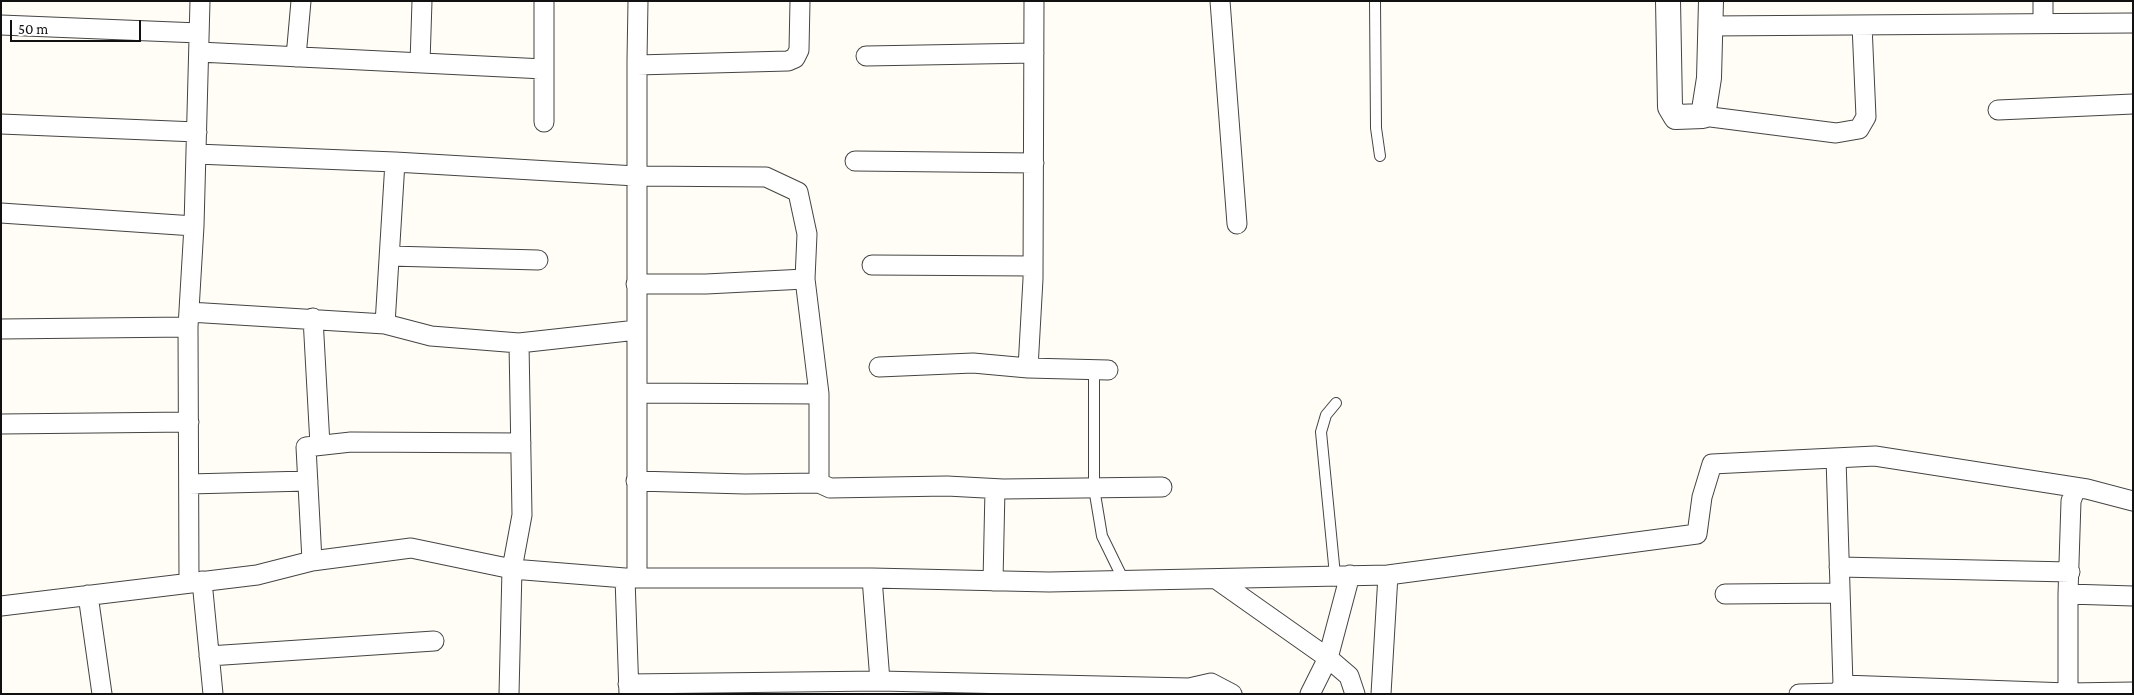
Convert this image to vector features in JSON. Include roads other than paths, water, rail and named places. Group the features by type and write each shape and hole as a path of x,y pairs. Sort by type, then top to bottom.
{"street":[{"path":"200,1 194,226 189,319 189,484 196,582 209,656 213,694"},
{"path":"296,57 301,1"},
{"path":"420,63 422,1"},
{"path":"544,1 544,122"},
{"path":"638,1 636,481 628,689 880,680 1189,691 1211,683 1232,694"},
{"path":"637,64 788,61 795,58 798,50 800,1"},
{"path":"1028,368 1033,266 1034,1"},
{"path":"1220,1 1237,224"},
{"path":"1668,1 1670,107 1676,117 1704,116 1836,133 1859,129 1866,117 1862,25"},
{"path":"1704,116 1709,78 1711,1"},
{"path":"2043,1 2043,23"},
{"path":"1710,26 2133,23"},
{"path":"1,25 199,33"},
{"path":"199,52 544,68"},
{"path":"866,56 1034,53"},
{"path":"1998,110 2133,104"},
{"path":"1,124 197,132"},
{"path":"196,154 395,162 636,176 766,177 798,192 807,234 805,279 819,394 819,483"},
{"path":"855,161 1034,163"},
{"path":"385,324 395,162"},
{"path":"1,213 194,226"},
{"path":"390,256 538,260"},
{"path":"872,265 1033,266"},
{"path":"636,284 706,284 805,279"},
{"path":"1,329 189,319 313,318 385,324 431,336 519,343 637,330"},
{"path":"313,318 320,445"},
{"path":"509,694 512,569 522,515 519,343"},
{"path":"879,367 973,363 1028,368 1101,370"},
{"path":"637,393 819,394"},
{"path":"1,424 189,422"},
{"path":"312,561 306,447 351,442 521,443"},
{"path":"1,606 258,575 312,561 411,548 512,569 631,578 1124,580 1388,575 1697,534 1702,497 1712,464 1875,456 2076,488 2133,501"},
{"path":"1836,458 1840,567 1839,690"},
{"path":"189,484 308,481"},
{"path":"636,481 745,484 819,483 830,488 946,486 995,489 1162,487"},
{"path":"2068,693 2068,594 2071,501 2076,488"},
{"path":"993,580 995,489"},
{"path":"1840,567 2070,572"},
{"path":"1310,694 1328,658 1342,575"},
{"path":"1381,694 1388,575"},
{"path":"872,578 880,680"},
{"path":"1216,579 1328,658 1349,676 1355,694"},
{"path":"1725,594 1840,593"},
{"path":"2068,594 2133,596"},
{"path":"88,595 102,694"},
{"path":"209,656 434,642"},
{"path":"1799,694 1839,690 2133,692"}],"lane":[{"path":"1375,1 1376,128 1380,156"},
{"path":"1101,370 1094,488 1102,536 1124,580"},
{"path":"1336,403 1326,415 1321,432 1342,575"}]}
